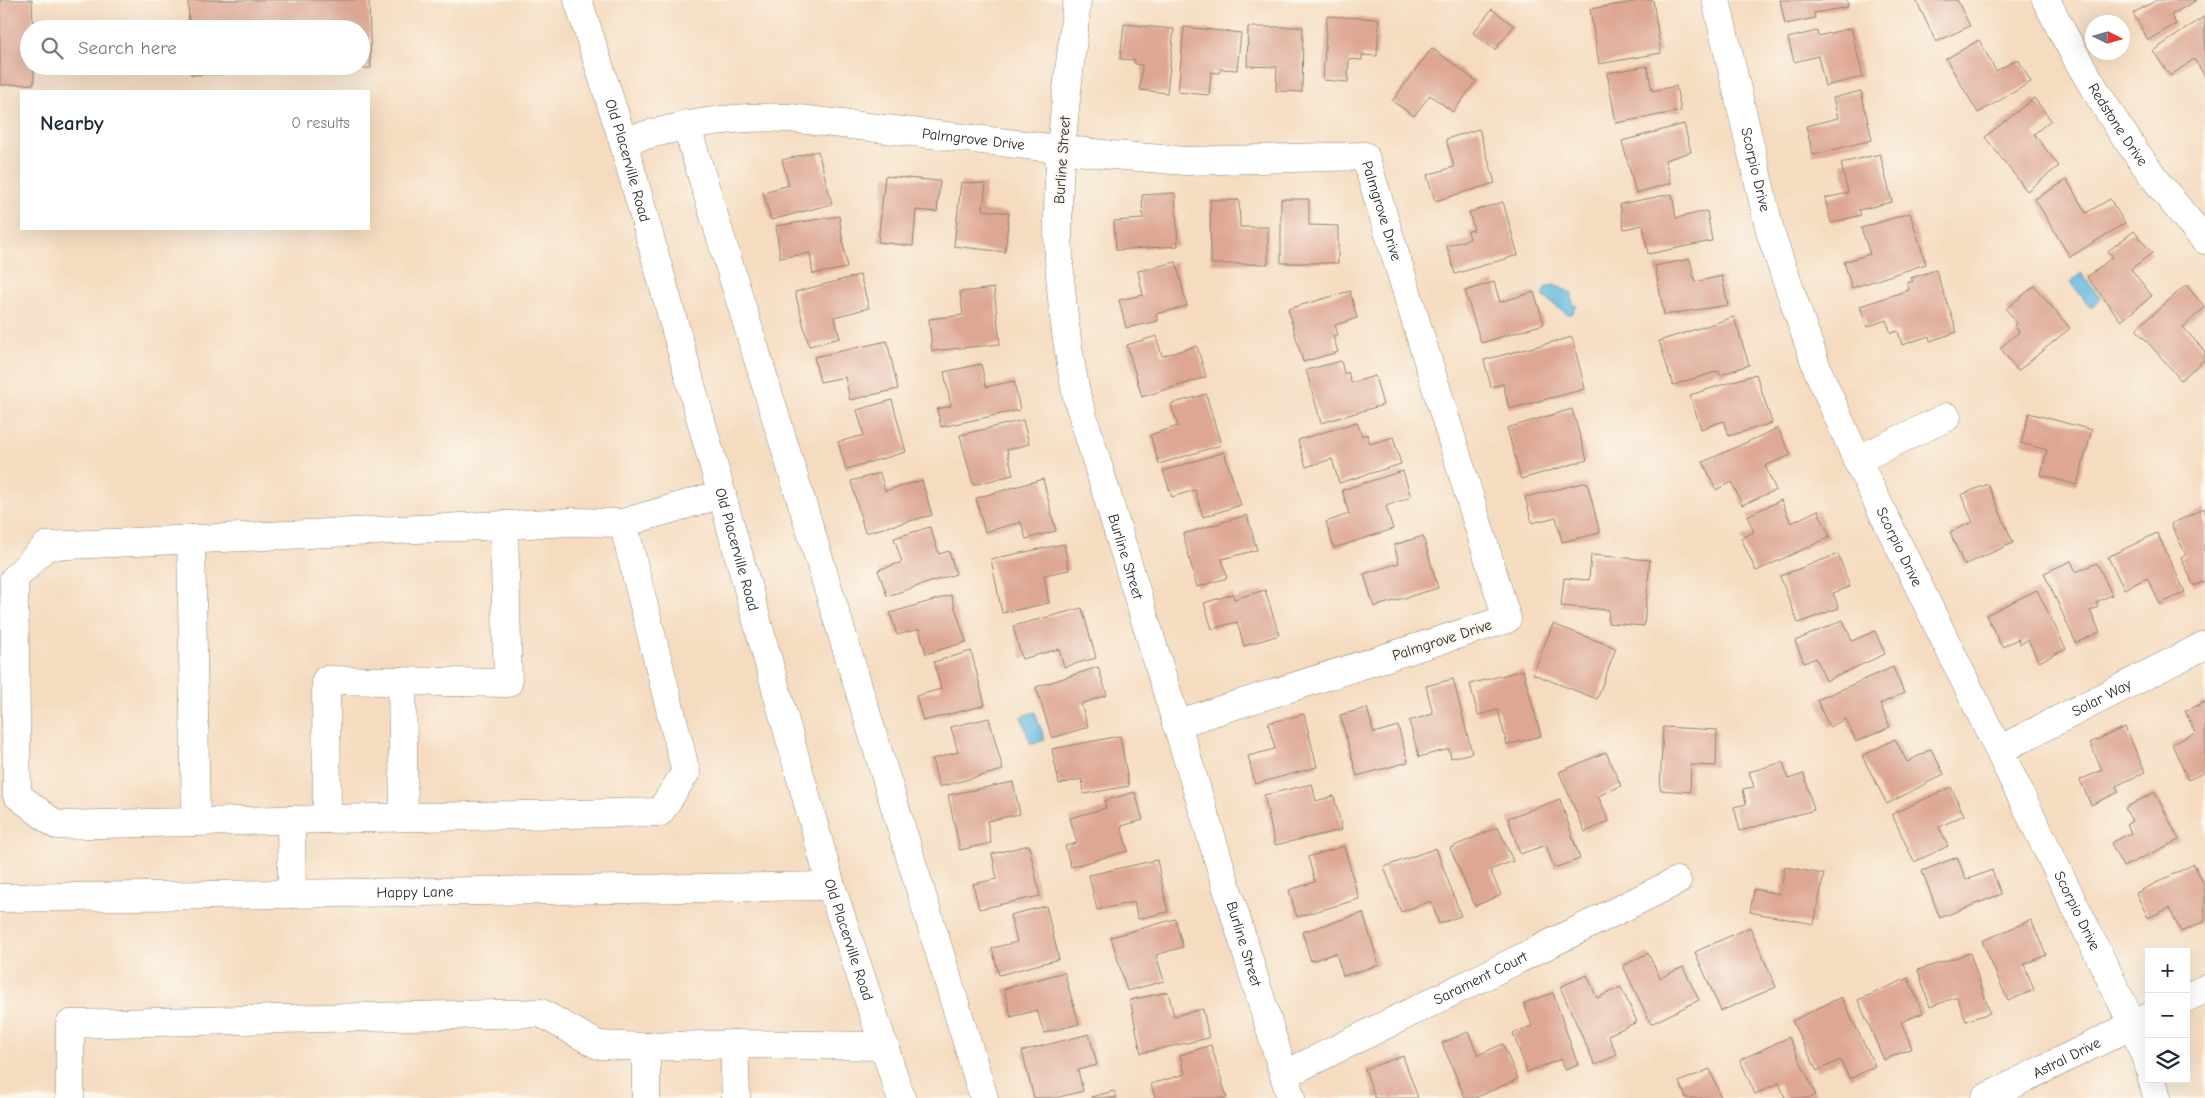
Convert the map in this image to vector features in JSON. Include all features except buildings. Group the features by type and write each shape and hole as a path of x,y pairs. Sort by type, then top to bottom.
{"street":[{"name":"Old Placerville Road","path":"578,0 623,141 831,886 901,1098"},
{"name":"Burline Street","path":"1077,0 1058,218 1060,290 1070,362 1077,397 1288,1087"},
{"name":"Scorpio Drive","path":"1716,0 1759,188 1777,253 1818,371 1857,460 1999,750 2141,1021 2145,1044"},
{"name":"Redstone Drive","path":"2046,0 2101,101 2163,188 2205,240"},
{"name":"Palmgrove Drive","path":"623,141 686,124 733,117 790,118 1112,155 1186,161 1365,156 1507,619 1176,724"},
{"path":"686,124 984,1098"},
{"path":"1857,460 1947,416"},
{"path":"623,523 686,772 660,812 56,825 17,795 14,579 46,546 570,522 623,523 722,494"},
{"path":"328,819 326,680 508,684 504,525"},
{"path":"192,539 196,822"},
{"name":"Solar Way","path":"1999,750 2205,644"},
{"path":"402,681 404,817"},
{"path":"291,820 292,894"},
{"name":"Sarament Court","path":"1288,1087 1676,881"},
{"name":"Happy Lane","path":"0,898 831,886"},
{"path":"2190,996 2205,989"},
{"path":"70,1098 70,1024 541,1013 598,1045 646,1047 734,1044 885,1046"},
{"name":"Astral Drive","path":"1985,1098 2141,1021"},
{"path":"734,1044 736,1098"},
{"path":"646,1047 646,1098"},
{"path":"2153,1083 2157,1098"}],"water":[{"path":"2081,273 2101,299 2091,308 2070,282"},
{"path":"1554,285 1572,293 1572,301 1577,306 1572,314 1567,314 1544,297 1544,290 1547,286"},
{"path":"1035,712 1045,740 1031,745 1021,716"}]}
